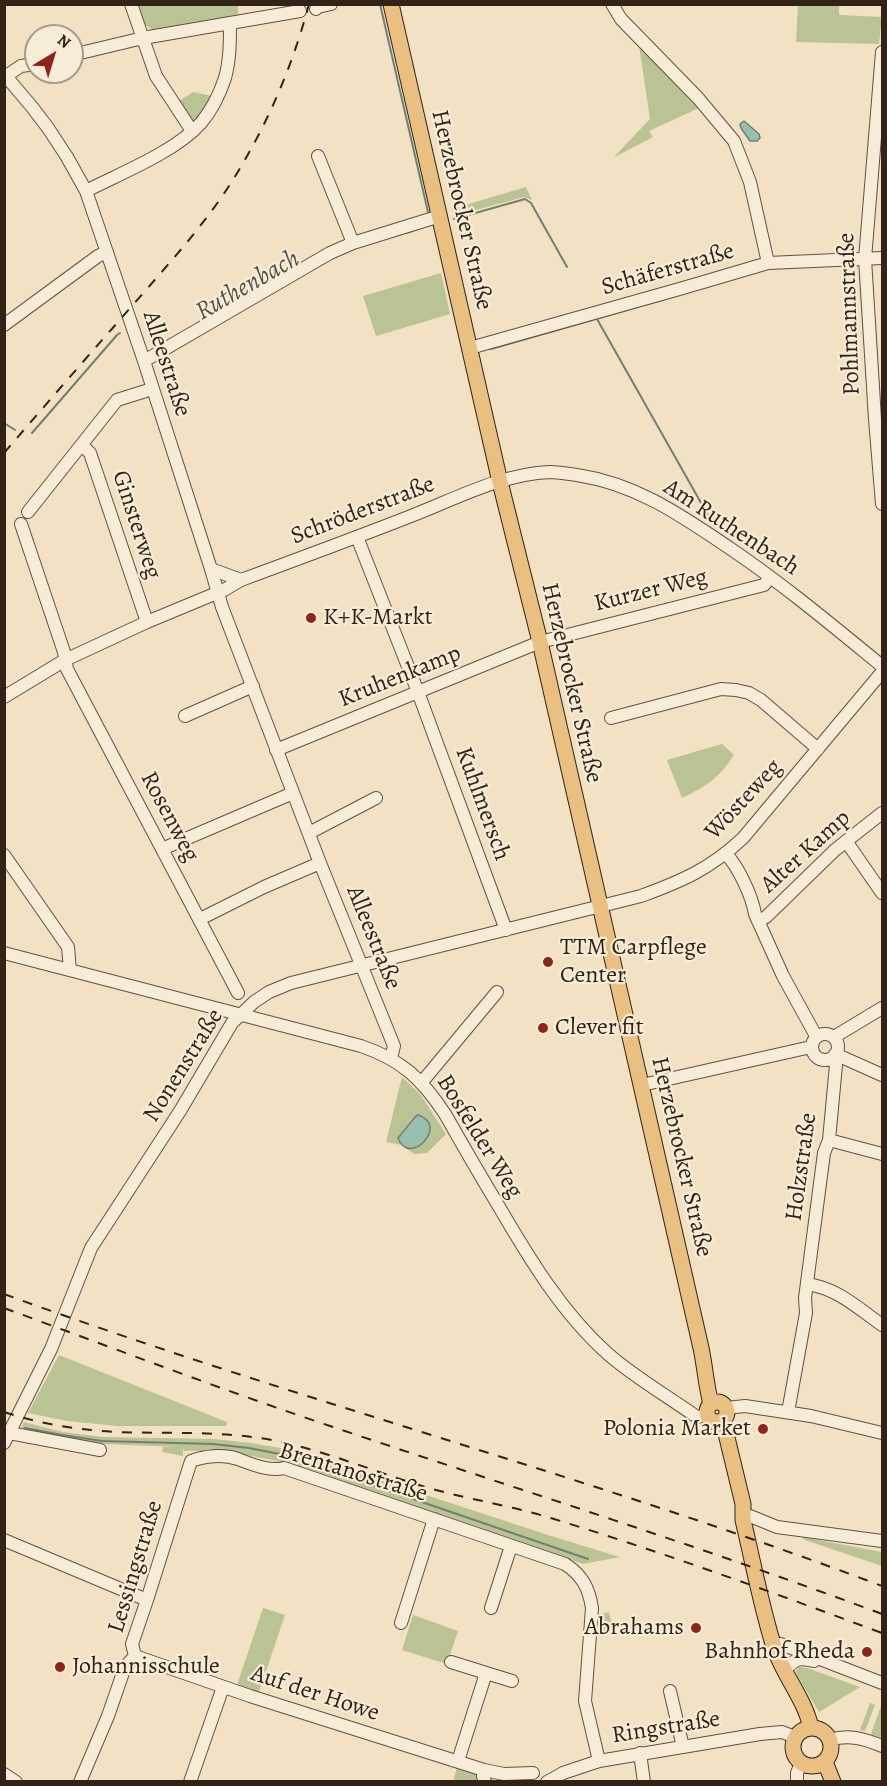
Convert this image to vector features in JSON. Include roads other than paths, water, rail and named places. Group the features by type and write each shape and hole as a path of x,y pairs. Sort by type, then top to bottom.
{"main road":[{"name":"Herzebrocker Straße","path":"391,4 500,482 540,642 706,1372 711,1377 736,1505 742,1515 774,1646 784,1671 809,1717 811,1728"},
{"path":"811,1728 826,1733 830,1740 831,1752 825,1762 813,1766 801,1763 793,1748 795,1737 805,1729 811,1728"},
{"path":"825,1762 833,1782"}],"street":[{"path":"131,4 156,76 192,131"},
{"path":"316,9 331,4"},
{"path":"612,4 621,19 698,98 734,141 750,182 768,263"},
{"path":"84,52 143,38 300,11"},
{"path":"86,191 152,158 182,140 202,122 225,78 230,52 230,23"},
{"name":"Pohlmannstraße","path":"882,52 865,259 882,504"},
{"path":"5,75 24,66"},
{"name":"Alleestraße","path":"5,75 48,128 86,191 144,361 222,607 320,863 394,1046 391,1058"},
{"path":"318,156 353,243"},
{"path":"144,361 330,253 353,243 440,216"},
{"path":"4,325 98,256 107,252"},
{"name":"Schäferstraße","path":"470,348 768,263 882,258"},
{"path":"28,512 117,400 152,389"},
{"name":"Ginsterweg","path":"82,445 90,453 147,622"},
{"name":"Am Ruthenbach","path":"500,482 550,472 595,478 622,486 661,503 770,577 882,666"},
{"name":"Schröderstraße","path":"4,698 65,660 241,580 479,488 500,482"},
{"name":"Rosenweg","path":"21,524 64,652 67,669 238,993"},
{"name":"Kuhlmersch","path":"357,537 418,692 506,930"},
{"path":"211,569 241,580"},
{"name":"Kurzer Weg","path":"540,642 764,585 770,577"},
{"name":"Kruhenkamp","path":"276,750 540,642"},
{"name":"Wösteweg","path":"600,906 669,886 704,869 726,854 743,838 882,672"},
{"path":"185,716 253,686"},
{"path":"610,718 721,689 736,690 749,693 760,700 818,749"},
{"path":"162,849 293,794"},
{"path":"309,833 375,798"},
{"name":"Alter Kamp","path":"758,921 766,917 846,841 882,813"},
{"path":"846,841 881,889"},
{"path":"642,1085 814,1041 822,1033 834,1037 838,1046 834,1056 828,1059 819,1058 812,1052 814,1041 758,921 754,905 734,862 726,854"},
{"path":"4,855 68,947 70,970"},
{"path":"200,920 264,886 320,863"},
{"name":"Nonenstraße","path":"6,1436 51,1349 92,1248 180,1111 232,1023 241,1014 261,997 291,982 600,906"},
{"name":"Bosfelder Weg","path":"4,953 361,1046 391,1058 422,1082 445,1114 522,1247 573,1317 594,1340 616,1360 694,1415 698,1417 717,1412"},
{"path":"422,1082 497,992"},
{"path":"834,1037 882,1008"},
{"path":"834,1056 882,1075"},
{"name":"Holzstraße","path":"788,1412 806,1313 805,1298 824,1153 829,1140 836,1065 834,1056"},
{"path":"829,1140 882,1154"},
{"path":"807,1284 834,1291 882,1325"},
{"path":"717,1412 744,1406 827,1419 882,1433"},
{"path":"6,1436 22,1435 100,1450"},
{"name":"Brentanostraße","path":"190,1461 203,1456 236,1459 244,1463 278,1470 284,1468 565,1564 576,1571 590,1593 592,1608 585,1701 599,1761"},
{"name":"Lessingstraße","path":"80,1782 108,1716 124,1667 135,1656 132,1644 190,1461"},
{"path":"742,1515 777,1527 882,1541"},
{"name":"Brentanostraße","path":"401,1623 434,1520"},
{"path":"4,1540 147,1600"},
{"path":"491,1608 511,1546"},
{"path":"774,1646 781,1644 882,1683"},
{"name":"Auf der Howe","path":"135,1656 223,1687 458,1761 485,1776 533,1773"},
{"path":"784,1671 792,1662 799,1659 841,1668"},
{"path":"451,1662 512,1681"},
{"path":"458,1761 486,1673"},
{"path":"190,1782 223,1687"},
{"path":"670,1691 683,1747"},
{"name":"Ringstraße","path":"547,1782 563,1773 599,1761 782,1732 795,1737"},
{"path":"830,1740 849,1737 882,1746"},
{"path":"640,1754 644,1782"},
{"path":"797,1782 797,1773 801,1763"}],"water":[{"path":"744,121 759,134 760,138 757,141 750,141 741,128 740,124"},
{"path":"418,1115 427,1120 430,1127 429,1135 418,1147 403,1146 398,1138"}],"waterway":[{"path":"380,4 428,212"},
{"name":"Ruthenbach","path":"454,219 525,199 531,203 567,267"},
{"name":"Ruthenbach","path":"406,233 426,226"},
{"path":"491,349 662,300"},
{"name":"Ruthenbach","path":"597,319 713,524"},
{"name":"Ruthenbach","path":"158,360 205,332"},
{"name":"Ruthenbach","path":"32,433 120,333"},
{"name":"Ruthenbach","path":"4,423 15,430"},
{"path":"25,1428 102,1441 213,1444 285,1455 588,1559"}],"railway":[{"path":"4,453 172,260 223,195 263,127 274,103 309,4"},
{"path":"4,1294 223,1369 664,1509 882,1586"},
{"path":"4,1308 289,1412 676,1541 882,1614"},
{"path":"4,1412 46,1423 88,1430 199,1433 281,1442 429,1488 539,1514 596,1532 882,1633"}],"place":[{"name":"K+K-Markt","path":"311,618"},
{"name":"TTM Carpflege Center","path":"548,962"},
{"name":"Clever fit","path":"543,1028"},
{"name":"Polonia Market","path":"763,1429"},
{"name":"Abrahams","path":"696,1628"},
{"name":"Bahnhof Rheda","path":"867,1652"},
{"name":"Johannisschule","path":"60,1667"}]}
